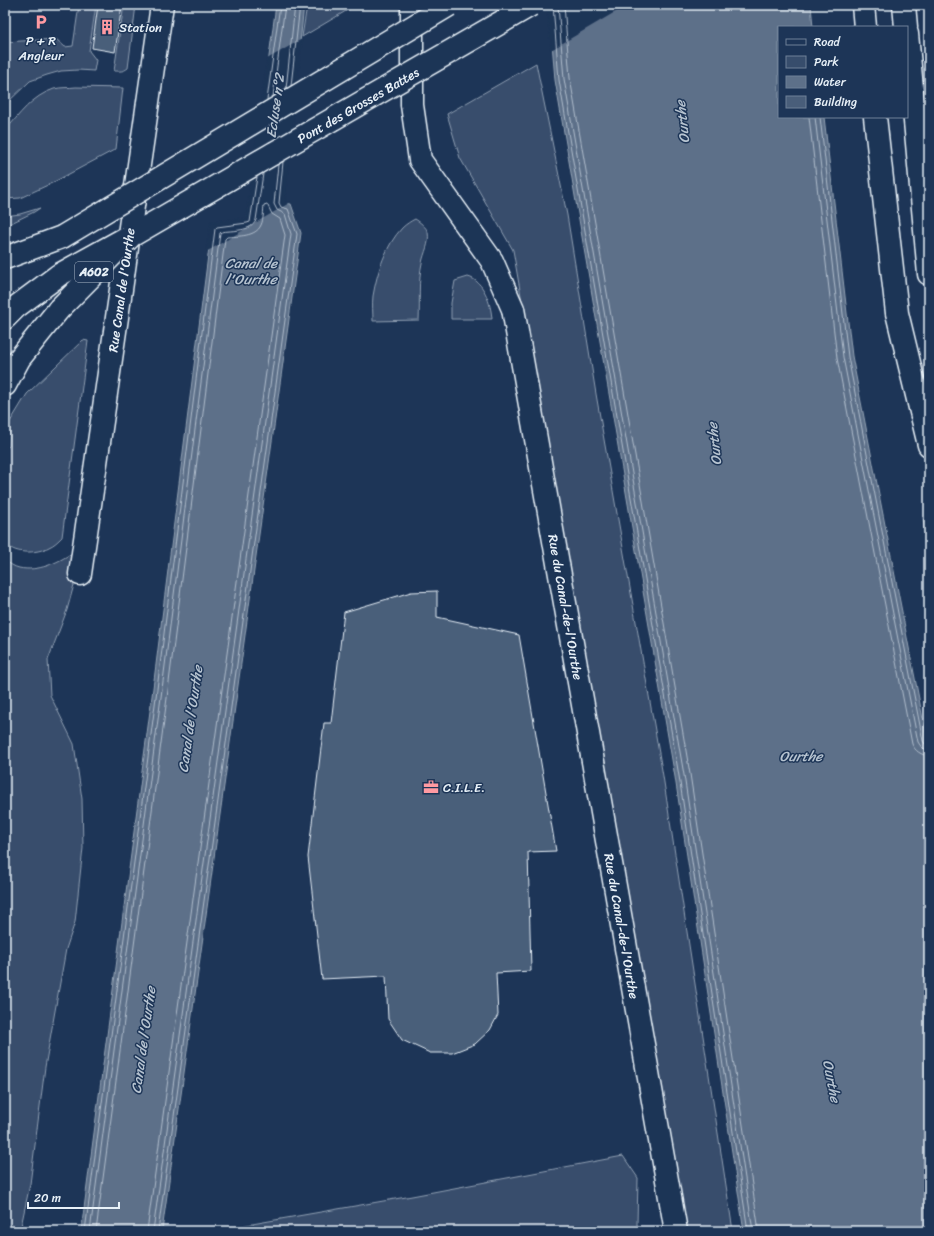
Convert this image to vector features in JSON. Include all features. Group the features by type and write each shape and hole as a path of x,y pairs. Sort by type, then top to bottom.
{"main road":[{"name":"Rue Canal de l'Ourthe","path":"80,574 162,5"},
{"name":"Rue du Canal-de-l'Ourthe","path":"412,5 412,104 420,160 492,261 513,309 676,1231"},
{"path":"5,258 62,237 449,5"},
{"name":"Pont des Grosses Battes","path":"5,318 16,307 59,275 131,236 531,5"},
{"path":"863,5 866,26"},
{"path":"904,5 906,26"},
{"path":"908,45 929,274"},
{"path":"875,118 897,313 929,445"},
{"name":"A602","path":"5,385 19,360 59,309 131,236"}],"green space":[{"path":"79,5 96,5 89,51 96,60 94,71 61,71 30,81 5,105 5,42 56,39 65,47 73,46"},
{"path":"124,5 136,5 128,68 123,71 114,71"},
{"path":"307,5 356,5 302,37"},
{"path":"536,63 567,215 596,394 663,776 733,1231 685,1231 513,250 460,158 447,114"},
{"path":"76,87 123,88 116,149 20,198 5,199 5,131 26,107 39,96 54,89"},
{"path":"40,208 5,226 5,216 20,214"},
{"path":"415,219 426,228 428,232 428,244 421,270 419,320 373,321 373,296 383,259 396,235 408,223"},
{"path":"468,277 474,279 486,294 492,319 451,319 451,303 455,281"},
{"path":"83,340 88,341 62,537 51,546 38,551 19,551 8,546 5,542 5,450 9,446 10,422 27,394"},
{"path":"923,517 929,530 929,583"},
{"path":"72,553 75,581 67,610 48,660 50,695 74,744 82,799 83,848 75,922 66,949 45,1067 30,1184 20,1231 5,1231 5,561 13,566 33,569 47,566"},
{"path":"623,1156 638,1178 638,1231 218,1231 218,1230 412,1196"}],"water":[{"name":"Canal de l'Ourthe","path":"276,5 304,5 283,203 291,204 301,233 162,1231 81,1231 152,696 212,224 247,219"},
{"name":"Ourthe","path":"549,5 811,5 813,26 778,26 778,118 824,118 852,356 929,750 929,1231 744,1231 675,777 555,80"}],"pier":[{"path":"547,5 627,5 551,50"},
{"path":"302,39 285,202 291,202 206,252 211,222 246,218 267,59"}],"building":[{"name":"Station","path":"98,5 122,5 115,52 92,48"},
{"name":"C.I.L.E.","path":"437,591 437,617 519,635 556,851 528,852 531,971 496,973 498,1015 490,1030 475,1044 452,1053 430,1053 402,1040 388,1019 386,976 322,979 308,857 324,723 331,723 344,612 411,592"}],"place":[{"name":"P + R Angleur","path":"41,22"},
{"name":"Station","path":"107,27"},
{"name":"C.I.L.E.","path":"431,787"}],"water label":[{"name":"Ecluse n°2","path":"275,106"}]}
